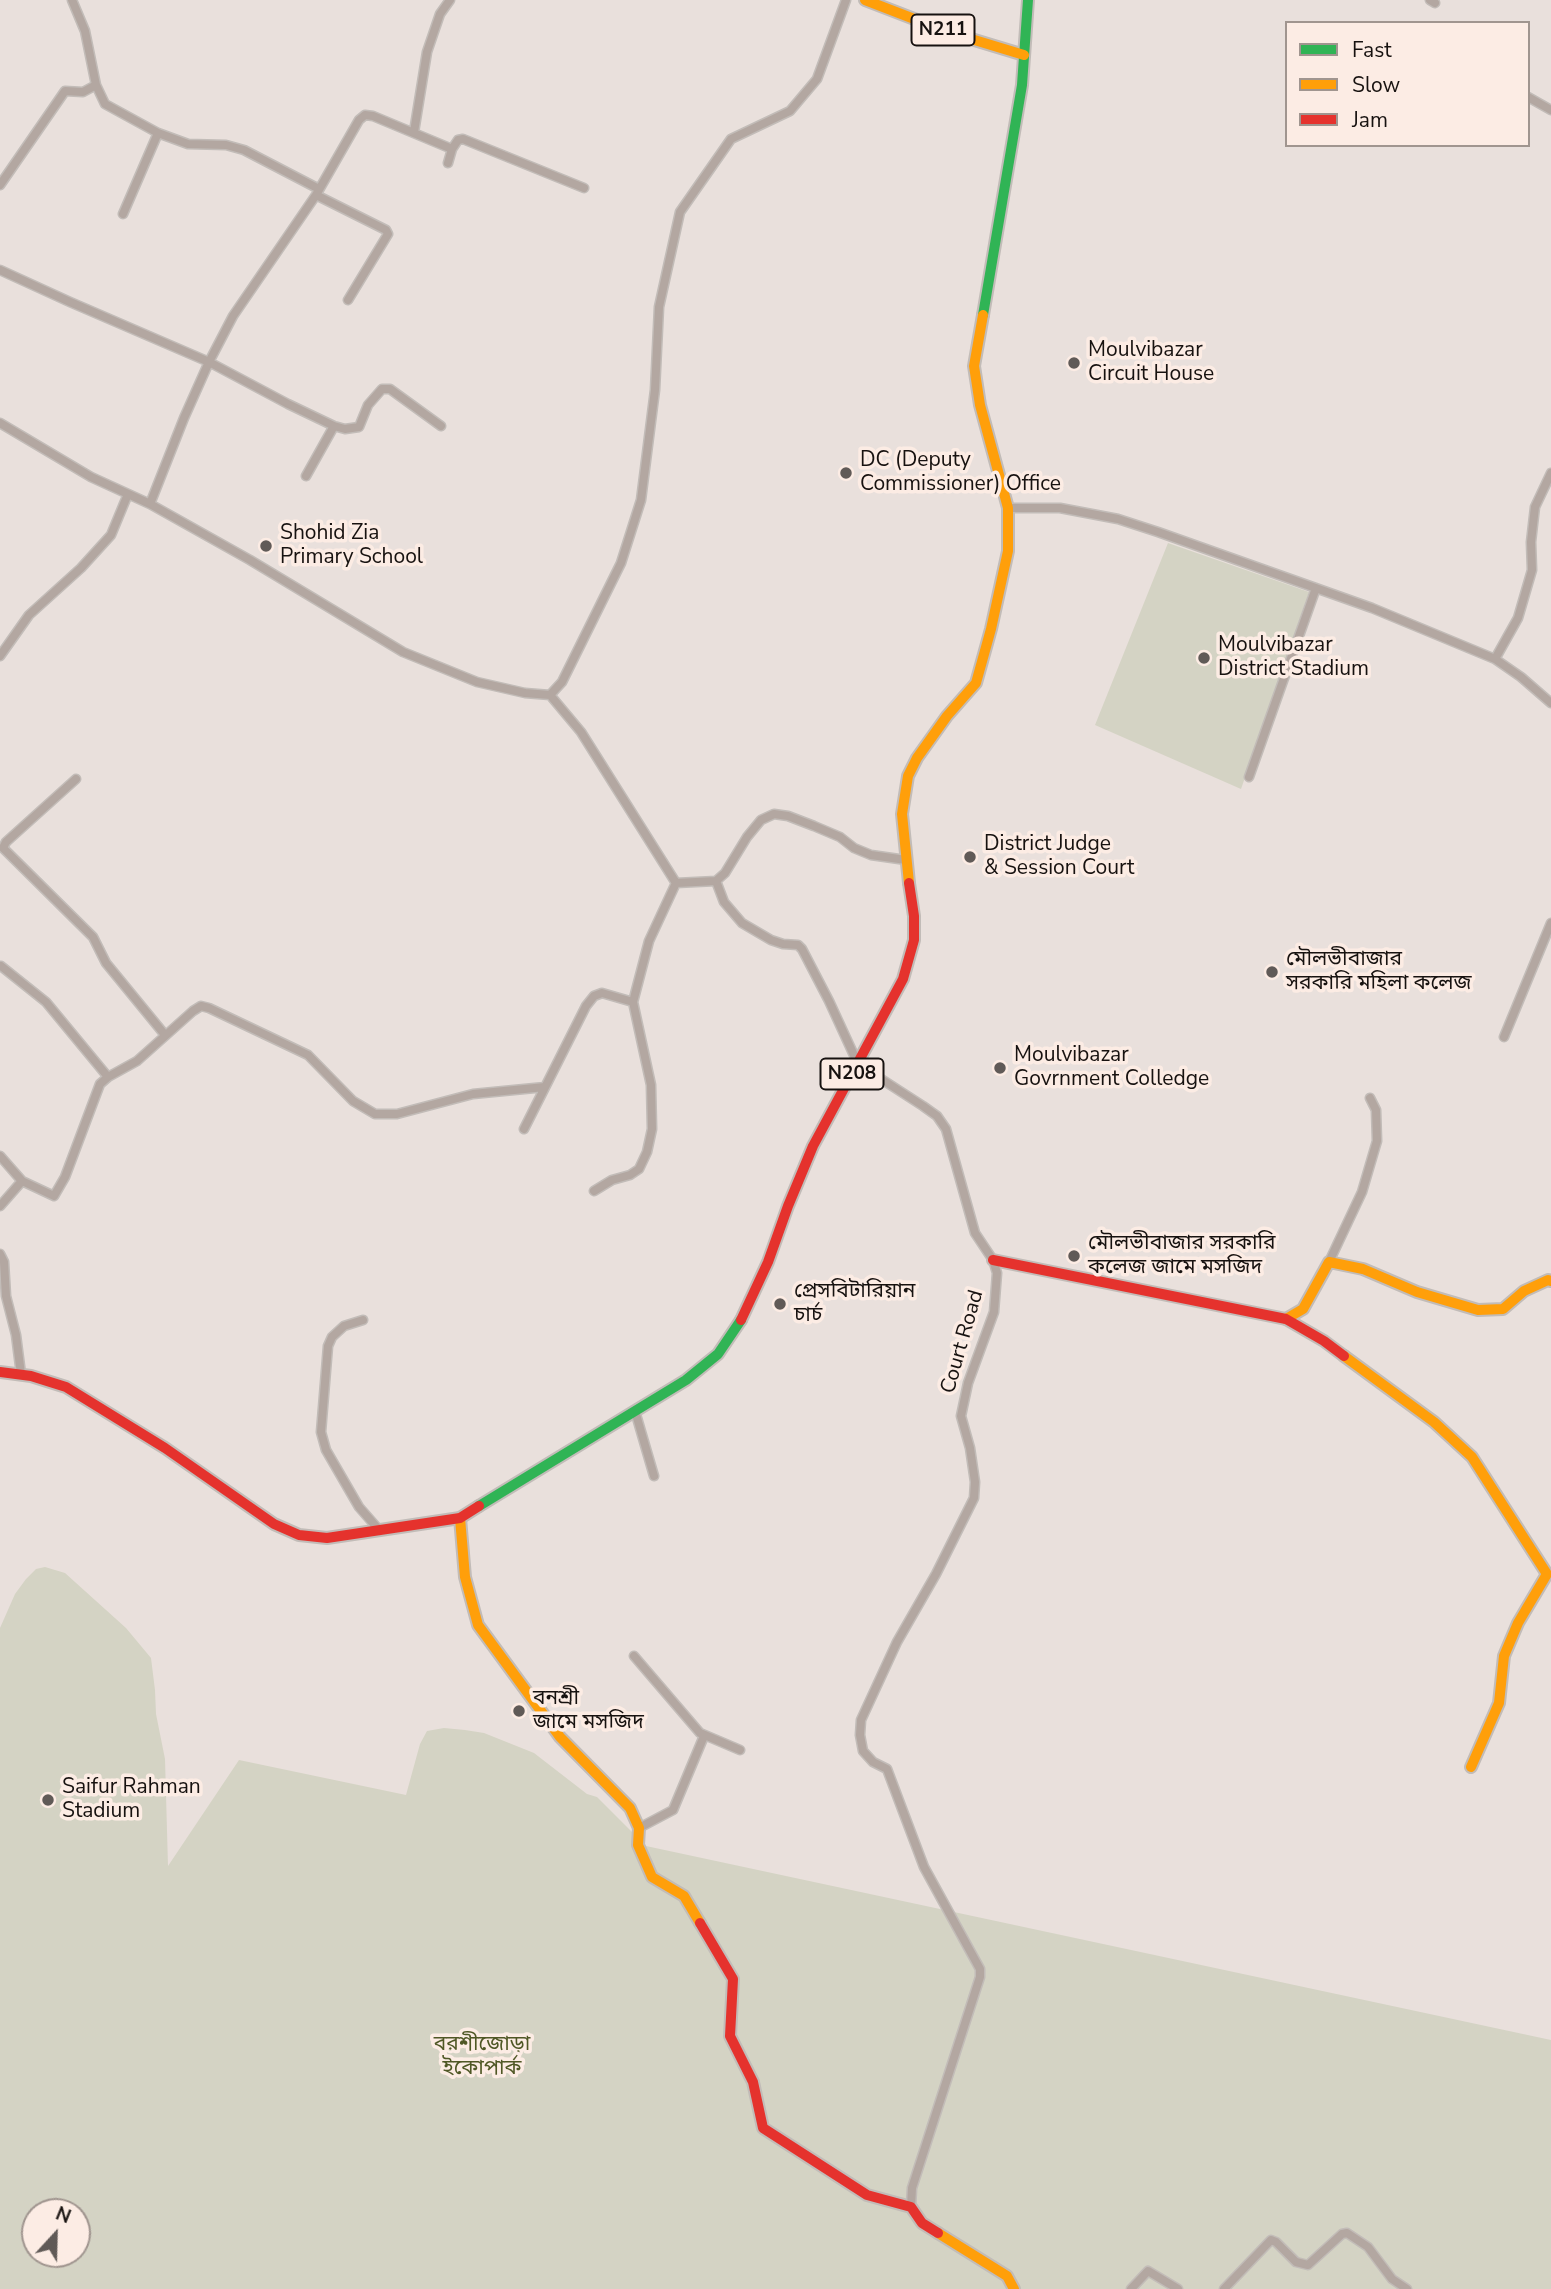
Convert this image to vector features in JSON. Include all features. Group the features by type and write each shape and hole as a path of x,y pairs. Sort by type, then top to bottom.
{"main road":[{"name":"N211","path":"864,0 948,32 1024,55"},
{"name":"N208","path":"0,1372 21,1374 66,1387 166,1448 274,1524 299,1535 327,1538 460,1518 687,1380 718,1354 739,1325 768,1262 813,1146 903,979 914,940 915,916 902,814 908,776 917,758 947,716 976,683 1008,551 1007,508 974,366 1022,85 1028,0"},
{"path":"993,1260 1286,1320 1324,1341 1434,1422 1472,1457 1547,1574 1518,1623 1504,1656 1499,1703 1471,1767"},
{"path":"1286,1320 1303,1309 1329,1262 1363,1269 1416,1292 1478,1310 1503,1309 1524,1291 1551,1281"},
{"path":"460,1518 465,1577 478,1625 560,1737 630,1808 639,1828 638,1845 652,1877 684,1896 733,1979 730,2036 753,2082 763,2127 867,2195 911,2207 922,2223 1007,2276 1014,2289"}],"street":[{"path":"72,0 85,32 96,85 105,104 158,132 188,144 226,145 244,150 386,230 385,239 348,299"},
{"path":"414,132 427,52 440,14 450,0"},
{"path":"550,695 562,681 621,563 641,500 655,390 659,307 680,212 731,139 790,111 817,79 846,0"},
{"path":"0,185 65,91 83,92 96,85"},
{"path":"1530,98 1551,110"},
{"path":"150,504 209,362 233,316 318,192 359,120 365,114 452,149"},
{"path":"123,214 158,132"},
{"path":"448,163 458,140 468,140 584,188"},
{"path":"0,270 209,362 334,426 345,429 359,427 368,405 382,389 390,389 441,426"},
{"path":"0,423 91,477 150,504 403,652 477,682 525,693 550,695 582,732 676,883"},
{"path":"306,476 334,426"},
{"path":"1495,659 1518,618 1532,570 1531,542 1535,507 1551,474"},
{"path":"0,656 29,615 81,568 111,534 128,494"},
{"path":"1007,508 1060,508 1118,519 1372,608 1495,659 1551,703"},
{"path":"1249,777 1316,588"},
{"path":"76,779 6,842 3,848 93,937 106,963 165,1035"},
{"path":"676,883 716,881 725,873 761,820 774,814 788,816 840,836 854,848 870,855 906,860"},
{"path":"716,881 724,902 742,923 771,940 798,945 802,949 858,1064"},
{"path":"594,1191 639,1169 647,1152 652,1129 652,1085 633,1002 649,940 676,883"},
{"path":"1504,1037 1551,923"},
{"path":"1,966 46,1002 108,1077"},
{"path":"524,1129 586,1006 594,996 602,993 633,1002"},
{"path":"0,1156 22,1181 54,1196 65,1177 100,1084 137,1060 193,1010 201,1006 307,1055 353,1101 375,1114 397,1114 473,1094 545,1087"},
{"name":"Court Road","path":"858,1064 937,1116 946,1129 975,1233 993,1260 997,1273 994,1312 968,1383 961,1416 970,1448 975,1482 974,1498 936,1574 897,1642 861,1720 863,1751 873,1762 887,1769 924,1867 980,1969 980,1977 912,2188 911,2207"},
{"path":"1329,1262 1362,1192 1377,1141 1376,1110 1370,1098"},
{"path":"0,1206 22,1181"},
{"path":"0,1254 4,1262 6,1296 16,1335 21,1374"},
{"path":"363,1320 344,1326 332,1337 328,1346 321,1432 326,1450 359,1507 380,1531"},
{"path":"635,1411 654,1476"},
{"path":"634,1656 704,1736 740,1750"},
{"path":"639,1828 673,1810 704,1736"},
{"path":"1224,2289 1271,2240 1296,2262 1308,2265 1342,2234 1348,2233 1368,2247 1392,2279 1407,2289"},
{"path":"1131,2289 1148,2271 1178,2289"}],"green space":[{"name":"Moulvibazar District Stadium","path":"1168,543 1309,592 1241,789 1095,725"},
{"name":"বরশীজোড়া ইকোপার্ক","path":"45,1567 65,1573 126,1628 151,1658 156,1714 165,1759 168,1866 239,1760 406,1795 420,1744 427,1731 444,1728 465,1730 484,1733 534,1753 587,1794 597,1797 646,1846 1551,2040 1551,2289 0,2289 0,1628 15,1594 36,1569"}],"traffic: fast":[{"path":"983,315 1022,85 1028,0"},
{"path":"479,1506 686,1380 718,1354 741,1320"}],"traffic: slow":[{"path":"865,0 948,32 1024,55"},
{"path":"909,883 902,814 908,776 917,758 947,716 976,683 1008,551 1008,508 980,405 974,366 983,315"},
{"path":"1286,1319 1303,1309 1329,1262 1363,1269 1417,1292 1478,1310 1503,1309 1524,1291 1551,1281"},
{"path":"1344,1356 1434,1422 1472,1457 1547,1574 1518,1623 1504,1656 1499,1703 1471,1767"},
{"path":"460,1518 465,1577 478,1625 560,1737 630,1808 639,1828 638,1845 652,1877 684,1896 700,1923"},
{"path":"938,2233 1007,2276 1014,2289"}],"traffic: jam":[{"path":"741,1320 768,1262 813,1146 903,979 914,940 909,883"},
{"path":"993,1260 1286,1319 1344,1356"},
{"path":"0,1372 31,1376 66,1387 165,1448 274,1524 299,1535 327,1538 460,1518 479,1506"},
{"path":"700,1923 733,1979 730,2036 753,2082 763,2128 867,2195 911,2207 922,2223 938,2233"}],"place":[{"name":"Moulvibazar Circuit House","path":"1074,363"},
{"name":"DC (Deputy Commissioner) Office","path":"846,473"},
{"name":"Shohid Zia Primary School","path":"266,546"},
{"name":"Moulvibazar District Stadium","path":"1204,658"},
{"name":"District Judge & Session Court","path":"970,857"},
{"name":"মৌলভীবাজার সরকারি মহিলা কলেজ","path":"1272,972"},
{"name":"Moulvibazar Govrnment Colledge","path":"1000,1068"},
{"name":"মৌলভীবাজার সরকারি কলেজ জামে মসজিদ","path":"1074,1256"},
{"name":"প্রেসবিটারিয়ান চার্চ","path":"780,1304"},
{"name":"বনশ্রী জামে মসজিদ","path":"519,1711"},
{"name":"Saifur Rahman Stadium","path":"48,1800"}]}
